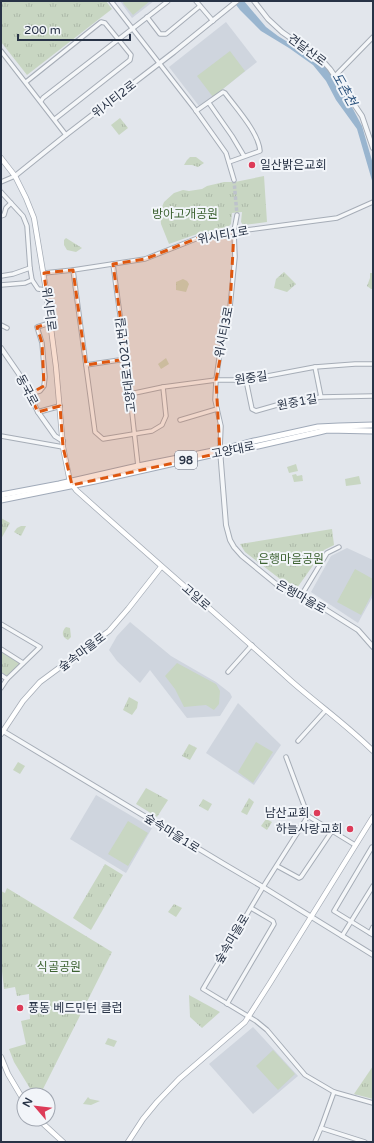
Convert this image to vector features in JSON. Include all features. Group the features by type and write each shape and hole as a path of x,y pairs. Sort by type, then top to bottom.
{"main road":[{"name":"위시티로","path":"1,158 14,176 26,198 34,218 44,273 60,406 63,447 71,483"},
{"name":"고양대로","path":"1,495 71,483 220,451 318,427 373,425"},
{"name":"고양대로","path":"1,500 138,466 220,451 258,446 327,430 373,431"},
{"name":"고일로","path":"71,483 76,490 161,567 373,751"},
{"name":"숲속마을로","path":"2,732 23,701 40,682 109,631 161,567"},
{"path":"128,1142 143,1119 178,1079 239,1027 249,1016 373,817"},
{"path":"1,1057 4,1070 16,1089"},
{"path":"47,1127 63,1142"}],"street":[{"path":"111,1 160,63 226,153 234,180"},
{"path":"41,101 168,1"},
{"path":"196,1 212,21"},
{"name":"위시티2로","path":"14,176 160,63 237,1"},
{"name":"견달산로","path":"254,1 268,19 291,39 322,60 330,69 362,116 373,148"},
{"path":"147,17 160,34 166,34 200,6"},
{"path":"26,82 101,22 105,23 131,55 130,60 55,119"},
{"path":"335,76 373,37"},
{"path":"1,52 41,101 66,135"},
{"path":"196,112 223,92 248,124 260,143 260,151 229,162"},
{"path":"209,103 244,156"},
{"path":"1,182 14,176"},
{"path":"1,192 23,216 27,226 32,280 38,290 46,290"},
{"name":"위시티1로","path":"44,273 145,259 198,238 234,231 337,218 373,202"},
{"path":"1,216 4,215 6,208 11,203"},
{"name":"위시티3로","path":"220,451 220,426 215,400 216,380 220,352 230,307 235,257 234,231 237,215"},
{"name":"고양대로1021번길","path":"113,264 138,466"},
{"path":"1,276 13,274 30,268"},
{"path":"74,270 95,432 103,439 152,431 162,425 166,416 163,387"},
{"path":"1,285 25,283 32,280"},
{"path":"29,394 40,391 44,386 45,377 42,343 37,327 50,323"},
{"path":"1,325 7,328"},
{"name":"동국로","path":"1,348 19,374 38,412 55,436 63,441"},
{"path":"86,365 126,360"},
{"name":"원중길","path":"130,394 163,387 216,380 246,380 315,367 373,364"},
{"path":"315,367 320,397"},
{"name":"원중1길","path":"246,380 252,409 256,411 284,403 320,397 373,396"},
{"name":"동국로","path":"38,412 60,406"},
{"path":"180,420 217,409"},
{"path":"1,436 63,447"},
{"name":"은행마을로","path":"220,451 226,525 230,540 234,547 242,556 281,588 312,601 358,630 373,647"},
{"path":"301,596 327,553 339,547"},
{"path":"1,624 40,647 1,688"},
{"path":"228,672 252,645"},
{"path":"1,650 24,663"},
{"path":"1,675 8,679"},
{"path":"298,740 326,710"},
{"name":"숲속마을1로","path":"2,732 263,887 373,955"},
{"path":"286,757 308,816 355,846"},
{"path":"251,908 308,816"},
{"path":"277,866 299,878 301,877 332,831"},
{"path":"373,847 334,911 371,934 373,927"},
{"path":"342,936 373,886"},
{"name":"숲속마을로","path":"227,1004 274,924 273,921 251,908 203,989 227,1004 249,1016 267,1030 305,1075 334,1092 373,1103"},
{"path":"315,1142 334,1092"},
{"path":"321,1128 365,1142"}],"highlighted area":[{"path":"234,231 230,307 216,380 220,453 72,485 63,447 60,406 38,412 29,394 44,386 42,343 37,327 50,323 44,273 73,270 86,365 126,359 113,264 145,259 198,238"}],"shaded area":[{"path":"120,1 154,1 132,18"},
{"path":"226,22 257,62 201,106 199,106 169,67"},
{"path":"347,548 373,560 373,596 358,623 311,592 331,556"},
{"path":"130,622 171,656 216,682 230,693 232,697 220,716 187,718 150,670 140,683 117,661 109,650 117,636"},
{"path":"238,703 281,745 254,785 206,753"},
{"path":"96,795 152,828 126,873 70,839"},
{"path":"253,1027 298,1076 253,1114 209,1064"}],"green space":[{"path":"1,1 106,1 112,9 27,75 1,42"},
{"path":"124,1 150,1 133,15 123,3"},
{"path":"230,51 245,71 213,97 197,76"},
{"path":"120,118 128,128 119,135 111,125"},
{"path":"190,157 196,157 204,163 198,167 184,165"},
{"name":"방아고개공원","path":"264,176 267,222 243,225 241,222 242,212 232,213 231,224 228,227 197,234 169,244 161,224 160,212 164,202 174,193 183,190 189,191 202,189 207,186 224,182 235,182"},
{"path":"66,238 82,248 76,252 67,250 64,245 64,240"},
{"path":"284,272 296,284 287,292 274,288 276,279"},
{"path":"370,273 373,273 373,289 367,286"},
{"path":"183,279 189,284 186,292 176,290 176,282"},
{"path":"166,358 169,364 161,369 158,364"},
{"path":"296,464 298,471 289,473 287,467"},
{"path":"296,474 297,476 302,475 303,481 294,482 292,475"},
{"path":"359,476 361,484 346,486 345,479"},
{"path":"1,518 10,523 1,539"},
{"path":"21,526 26,526 21,536 14,532"},
{"name":"은행마을공원","path":"332,529 334,545 324,550 297,588 284,582 245,552 240,544"},
{"path":"355,569 373,579 373,592 361,615 337,602"},
{"path":"66,627 70,628 71,637 68,640 63,634"},
{"path":"1,651 20,662 20,664 7,676 1,672"},
{"path":"177,663 216,684 220,691 219,704 214,710 206,705 184,707 175,689 165,676"},
{"path":"129,697 138,702 137,708 132,715 123,710"},
{"path":"256,742 273,752 253,783 238,772"},
{"path":"189,744 197,748 190,760 182,756"},
{"path":"18,762 25,766 20,774 13,770"},
{"path":"146,788 168,800 157,817 136,804"},
{"path":"249,798 254,802 247,815 241,812"},
{"path":"203,799 212,804 208,811 199,806"},
{"path":"266,819 272,822 267,830 261,826"},
{"path":"128,821 148,833 128,866 108,854"},
{"path":"105,864 123,875 91,930 73,918"},
{"name":"식골공원","path":"7,888 112,952 44,1087 29,1087 14,1062 9,1049 26,1044 21,1021 30,1019 29,994 17,996 15,987 4,989 1,962 1,891 5,893"},
{"path":"174,904 182,908 176,917 168,912"},
{"path":"189,995 220,1012 202,1028 190,1017"},
{"path":"108,1038 117,1041 114,1047 105,1044"},
{"path":"273,1050 295,1074 278,1090 256,1066"},
{"path":"373,1066 373,1099 354,1094"},
{"path":"88,1097 90,1099 100,1101 91,1105 83,1104"}],"water":[{"path":"233,1 244,1 266,27 320,62 329,70 362,126 373,164 373,184 357,129 336,100 326,81 313,65 261,31"}],"tunnel":[{"path":"234,180 237,215"}],"place":[{"name":"일산밝은교회","path":"252,165"},
{"name":"남산교회","path":"317,813"},
{"name":"하늘사랑교회","path":"350,829"},
{"name":"풍동 베드민턴 클럽","path":"20,1008"}],"water label":[{"name":"도촌천","path":"345,89"}]}
